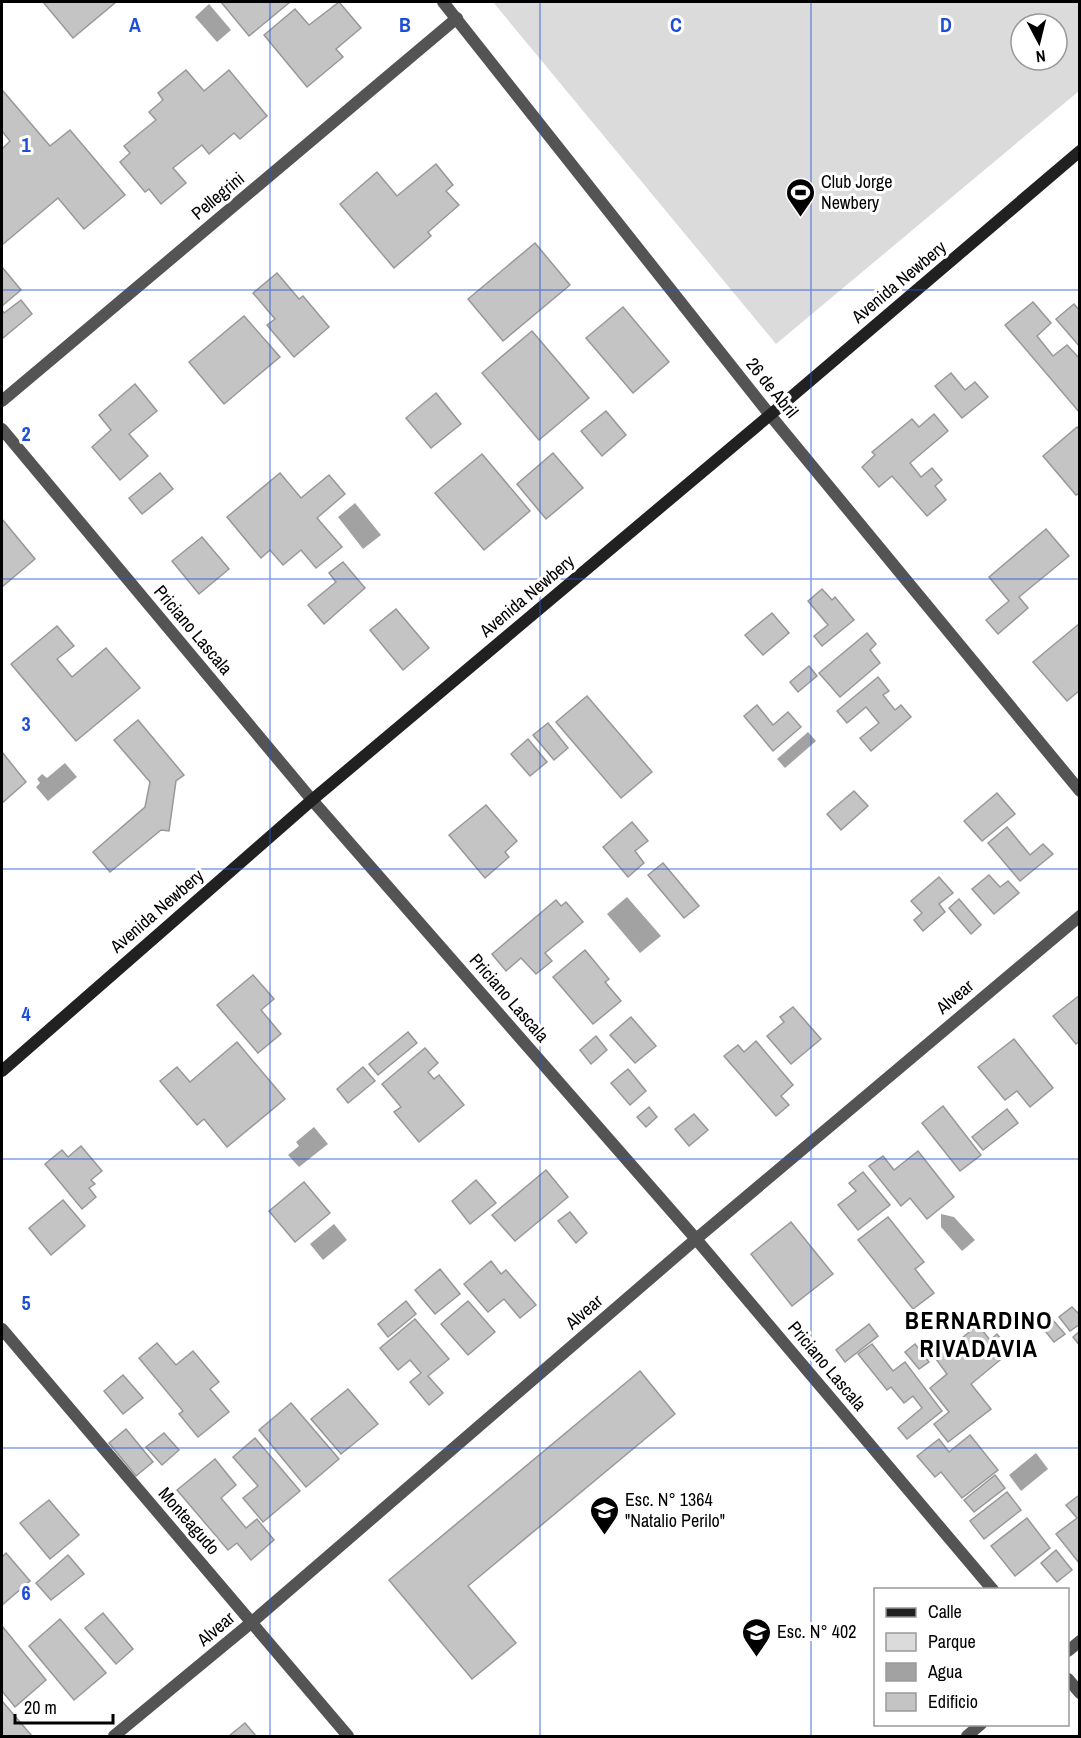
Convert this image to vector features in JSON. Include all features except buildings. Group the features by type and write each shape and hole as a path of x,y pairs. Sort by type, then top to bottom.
{"main road":[{"name":"Avenida Newbery","path":"2,1071 312,800 1080,151"}],"street":[{"name":"26 de Abril","path":"443,2 770,415 1080,791"},
{"name":"Pellegrini","path":"2,401 457,18"},
{"name":"Priciano Lascala","path":"2,429 312,800 696,1239 991,1588"},
{"name":"Alvear","path":"114,1737 252,1622 696,1239 1080,916"},
{"name":"Monteagudo","path":"2,1329 348,1737"},
{"path":"1069,1679 1080,1693"},
{"path":"967,1737 980,1726"}],"green space":[{"name":"Club Jorge Newbery","path":"493,2 1079,2 1079,91 776,344"}],"water":[{"path":"209,4 231,30 217,42 195,17"},
{"path":"355,503 381,535 363,549 338,517"},
{"path":"808,732 816,741 785,768 777,759"},
{"path":"65,763 77,777 48,801 36,787 40,783 37,779 42,774 47,778"},
{"path":"627,897 661,936 640,953 607,914"},
{"path":"314,1127 328,1144 299,1167 288,1155 299,1146 296,1142"},
{"path":"941,1214 954,1217 975,1240 962,1251 941,1227"},
{"path":"334,1224 347,1240 323,1260 310,1244"},
{"path":"1036,1453 1048,1469 1021,1491 1009,1475"}],"place":[{"name":"Club Jorge Newbery","path":"800,218"},
{"name":"Esc. N° 1364 \"Natalio Perilo\"","path":"604,1536"},
{"name":"Esc. N° 402","path":"756,1658"}],"district":[{"name":"BERNARDINO RIVADAVIA","path":"979,1335"}]}
